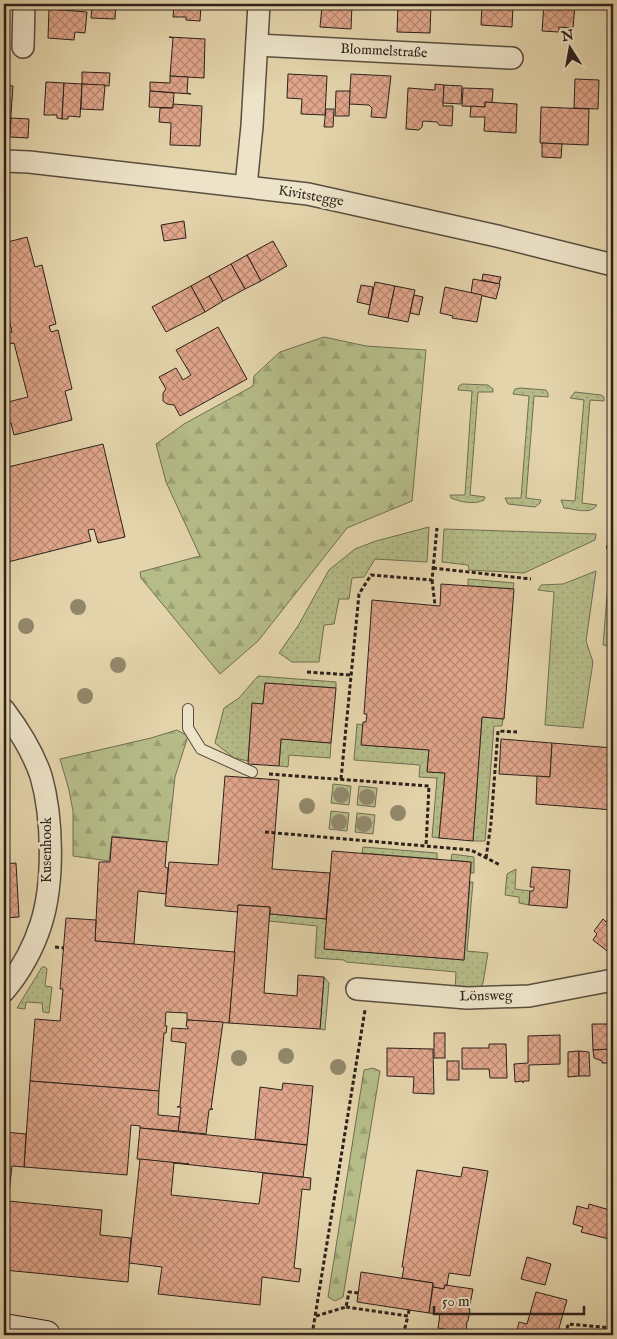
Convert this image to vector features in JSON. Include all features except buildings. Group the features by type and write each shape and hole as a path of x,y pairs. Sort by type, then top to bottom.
{"main road":[{"path":"4,1328 46,1335"}],"street":[{"path":"23,47 24,4"},
{"path":"246,186 259,4"},
{"name":"Blommelstraße","path":"256,45 512,58"},
{"name":"Kivitstegge","path":"4,160 308,194 497,236 613,265"},
{"name":"Kusenhook","path":"4,710 20,732 41,776 47,803 50,835 48,883 41,924 26,958 14,979 4,991"},
{"name":"Lönsweg","path":"363,989 467,998 529,996 613,980"}],"lane":[{"path":"188,709 188,728 202,749 252,772"}],"path":[{"path":"436,605 432,580 437,528"},
{"path":"606,547 613,547"},
{"path":"433,568 531,579"},
{"path":"341,779 359,594 371,575 432,580"},
{"path":"307,672 351,675"},
{"path":"486,858 498,730 517,732"},
{"path":"269,774 429,786 426,846"},
{"path":"265,832 471,850 500,865"},
{"path":"312,1335 363,989"},
{"path":"346,1307 349,1292 358,1293"},
{"path":"316,1316 346,1307 408,1316"},
{"path":"403,1335 409,1310"},
{"path":"566,1335 568,1324 613,1328"}],"green space":[{"path":"324,337 366,346 426,350 412,501 347,528 258,641 220,674 141,578 140,572 200,556 166,482 156,444 184,424 253,386 254,376 280,352"},
{"path":"462,384 488,385 493,389 493,392 478,392 470,495 485,497 484,500 476,502 459,501 451,498 450,495 465,495 472,391 458,390"},
{"path":"515,389 546,390 548,393 548,397 534,396 526,498 541,500 535,507 508,504 505,498 521,498 529,396 513,394"},
{"path":"575,392 604,397 604,401 590,400 582,503 597,505 587,511 564,508 561,500 575,501 584,400 570,398"},
{"path":"429,527 427,562 375,559 364,577 352,578 349,599 339,599 334,624 324,625 319,662 292,662 279,653 298,626 329,570 355,549 376,541"},
{"path":"444,529 596,534 595,540 524,573 469,570 468,565 442,562"},
{"path":"596,571 586,641 593,662 583,728 545,725 554,592 538,590 541,585 563,584"},
{"path":"609,572 613,572 613,646 603,645"},
{"path":"468,579 514,583 513,589 468,586"},
{"path":"258,676 336,682 336,688 265,683 263,704 252,704 248,761 234,758 215,743 224,708 239,698"},
{"path":"482,717 503,719 502,726 494,726 485,841 473,841"},
{"path":"357,724 363,725 362,745 429,750 427,771 445,773 439,838 432,837 437,778 419,777 420,765 354,760"},
{"path":"177,730 188,736 175,777 168,842 112,836 109,861 73,856 73,811 60,759 151,738"},
{"path":"281,739 331,743 330,758 289,755 288,767 279,766"},
{"path":"333,784 351,786 349,805 331,803"},
{"path":"359,786 377,788 375,807 357,805"},
{"path":"331,811 349,813 347,831 329,829"},
{"path":"357,813 375,815 373,834 355,832"},
{"path":"363,847 437,853 437,859 362,853"},
{"path":"452,854 474,857 474,873 471,873 471,862 451,860"},
{"path":"516,869 515,889 530,891 529,905 519,903 519,897 505,895 507,874"},
{"path":"470,882 473,882 467,951 488,953 483,983 479,990 455,990 456,972 315,958 317,926 269,921 270,914 327,919 325,949 464,960"},
{"path":"42,967 47,969 45,986 52,987 49,1013 43,1012 42,1003 26,1002 25,1009 17,1008"},
{"path":"324,977 329,983 325,1030 320,1029"},
{"path":"373,1068 380,1071 343,1297 335,1301 328,1297 364,1070"}]}
